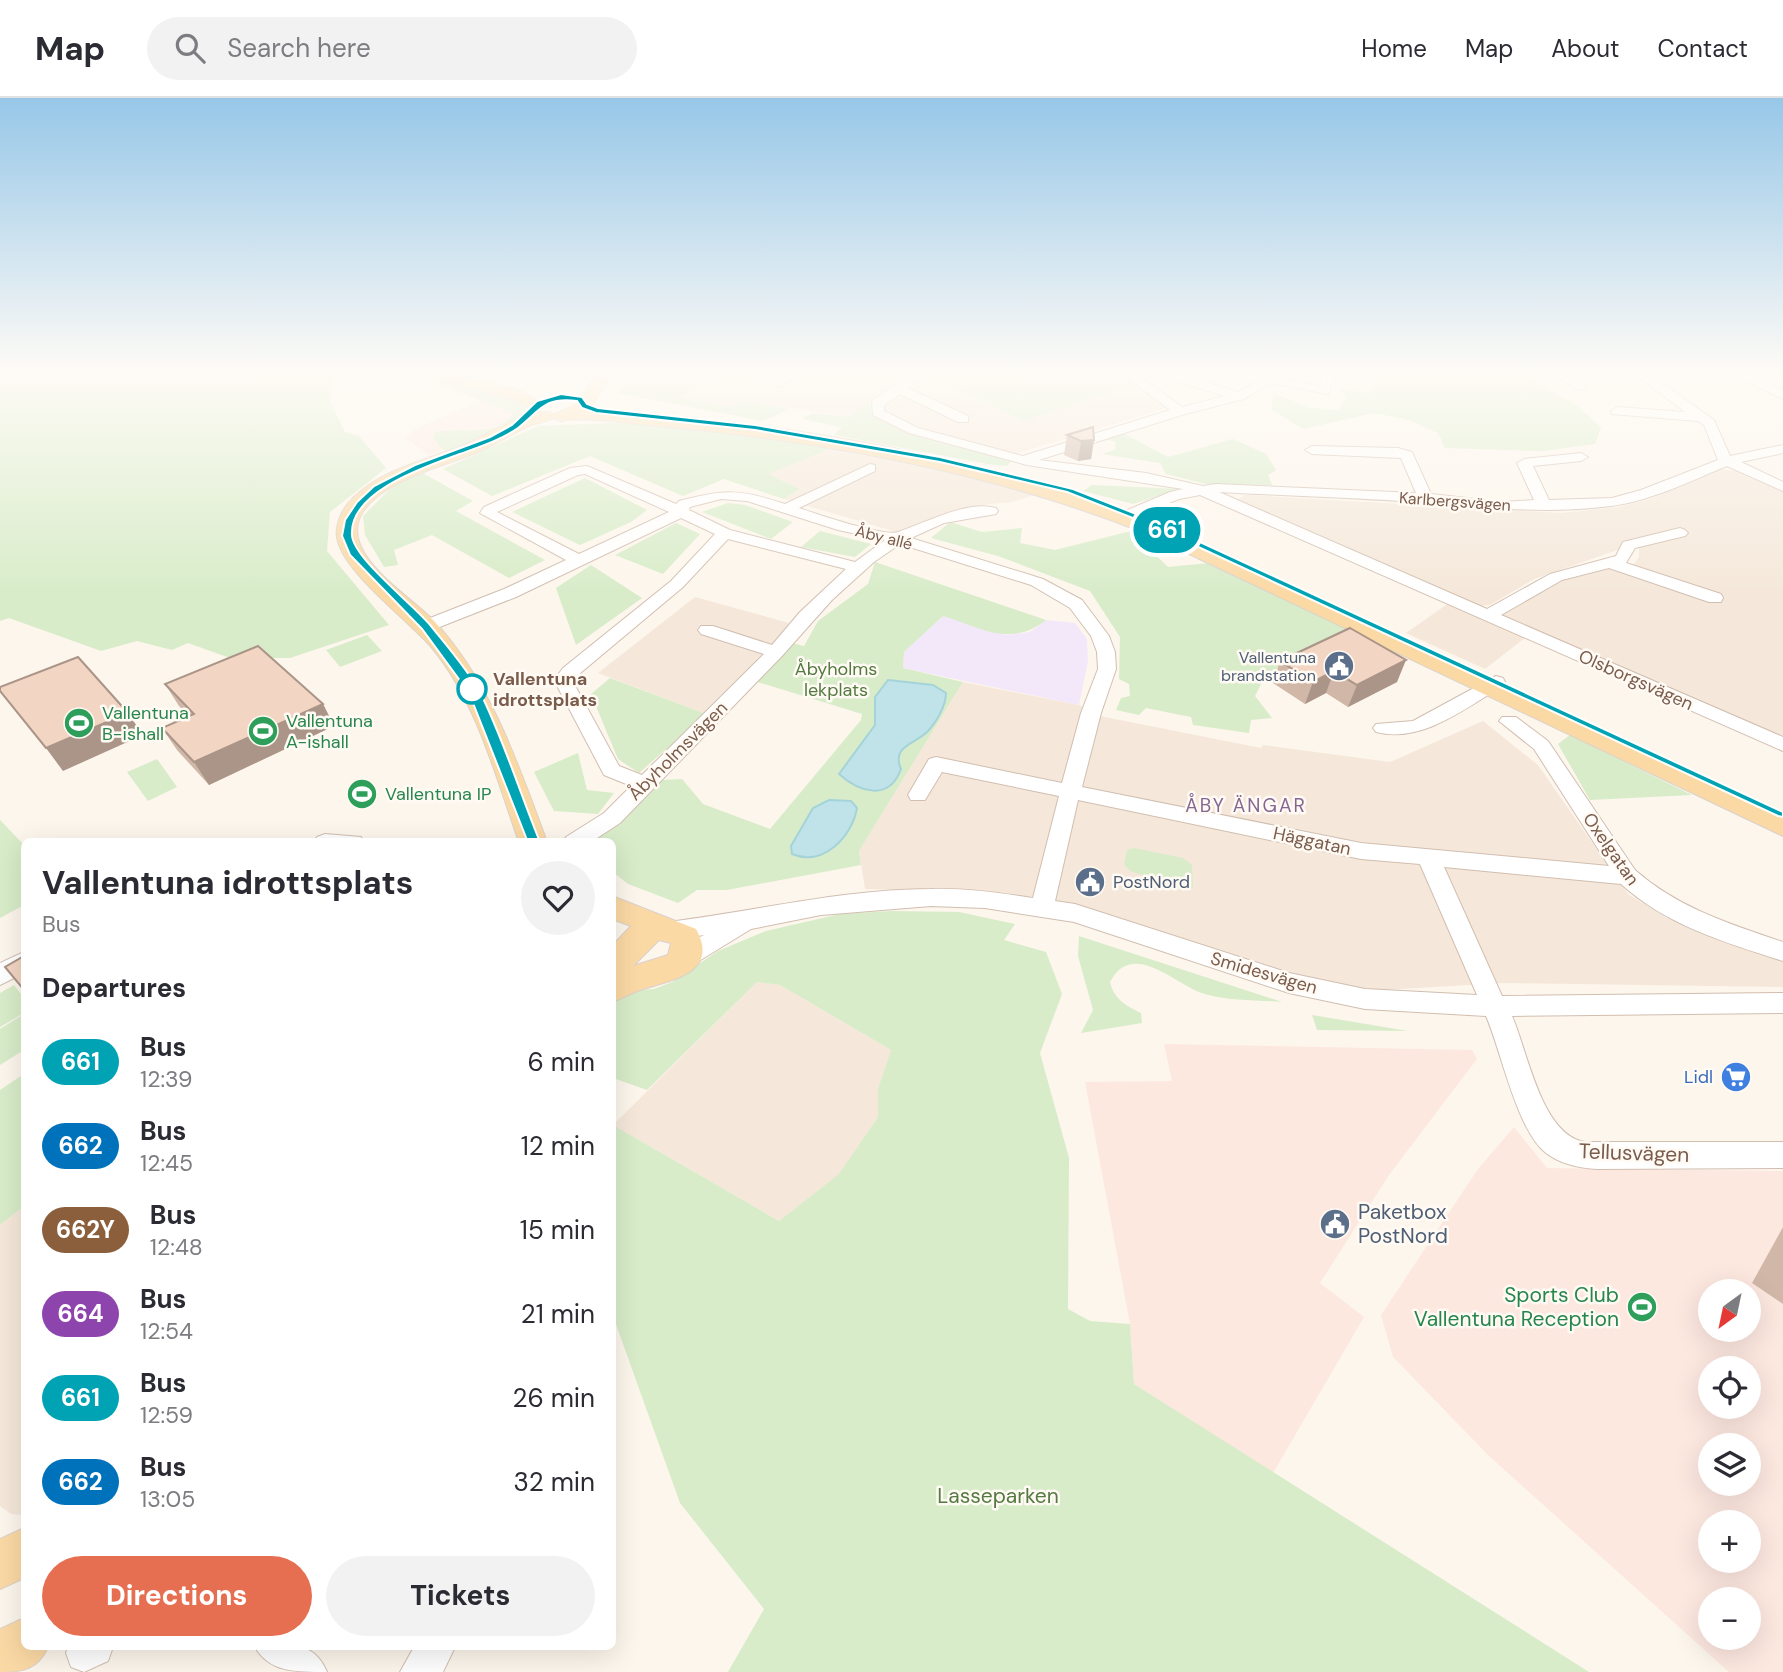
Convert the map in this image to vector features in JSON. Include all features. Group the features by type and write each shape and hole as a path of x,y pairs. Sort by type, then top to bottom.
{"main road":[{"path":"475,446 418,467 387,482 361,502 349,520 347,536 353,553 426,626 474,693 531,838"},
{"path":"851,446 997,476 1127,515 1492,684 1783,813"},
{"path":"1492,684 1783,827"},
{"path":"616,908 676,938"},
{"path":"622,956 647,931 676,938"},
{"path":"616,933 622,956 635,969 653,974"},
{"path":"616,987 632,979 678,965 676,938"},
{"path":"0,1657 21,1645"}],"street":[{"path":"973,446 1024,460 1156,478 1201,490"},
{"path":"1024,460 1067,446"},
{"path":"1720,446 1722,456 1727,461 1783,487"},
{"name":"Karlbergsvägen","path":"1127,515 1175,495 1201,490 1261,489 1425,498 1503,506 1612,502 1646,494 1727,461 1783,449"},
{"path":"1312,450 1398,452 1407,455 1425,498"},
{"path":"1544,506 1524,463 1581,457"},
{"path":"1087,469 1112,463"},
{"path":"786,509 870,468"},
{"path":"578,561 493,516 488,513 489,510 575,471 587,470 681,512"},
{"name":"Olsborgsvägen","path":"1201,490 1783,745"},
{"name":"Åby allé","path":"860,568 725,533 681,512 684,504 721,495 748,497 843,527 896,538 1037,582 1076,604 1100,636 1106,652 1107,669 1091,713 1047,879 1043,906"},
{"name":"Åbyholmsvägen","path":"580,838 612,818 776,652 798,624 896,538 930,522 990,510"},
{"path":"426,626 510,593 681,512"},
{"path":"646,785 611,770 563,680 569,671 677,584 725,533"},
{"path":"1489,615 1556,577 1622,559 1629,545 1680,533"},
{"path":"1608,562 1715,598"},
{"path":"706,630 776,652"},
{"path":"1383,728 1417,727 1492,684"},
{"name":"Oxelgatan","path":"1509,721 1541,745 1627,876 1644,893 1675,912 1783,952"},
{"path":"918,795 936,764 1072,790"},
{"name":"Häggatan","path":"1072,790 1361,851 1627,876"},
{"path":"1429,859 1494,1006"},
{"name":"Smidesvägen","path":"676,938 821,906 931,897 985,899 1043,906 1131,930 1289,984 1365,999 1436,1005 1494,1006 1783,1003"},
{"path":"0,975 21,964"},
{"name":"Tellusvägen","path":"1494,1006 1540,1121 1548,1138 1559,1147 1578,1154 1597,1156 1783,1155"},
{"path":"278,1650 307,1672"},
{"path":"420,1672 434,1650"}],"shaded area":[{"path":"417,446 440,446 444,451 428,455"},
{"path":"986,446 1040,446 1015,454"},
{"path":"832,448 1044,492 1012,502 980,505 940,515 896,532 784,499 799,490 767,474"},
{"path":"1718,469 1738,471 1783,492 1783,741 1500,615 1568,577 1607,568 1719,603 1721,598 1632,567 1639,557 1639,546 1688,534 1678,529 1534,579 1490,605 1476,606 1237,500 1245,495 1561,513 1619,507 1654,498"},
{"path":"695,597 789,623 769,651 706,714 598,673"},
{"path":"1449,603 1526,637 1485,669 1406,633"},
{"path":"943,616 1006,635 1030,632 1046,620 1075,623 1087,639 1088,661 1079,705 903,668 904,652"},
{"name":"ÅBY ÄNGAR","path":"963,682 1079,705 1100,716 1261,748 1263,745 1390,762 1483,721 1538,765 1628,894 1665,917 1783,962 1783,987 1502,983 1367,991 1262,967 988,893 865,889 859,851"},
{"path":"757,982 780,985 891,1050 879,1089 878,1117 840,1174 779,1221 616,1127 616,1122"},
{"path":"1164,1044 1472,1050 1477,1059 1389,1175 1320,1283 1364,1317 1273,1473 1134,1384 1130,1324 1085,1082 1172,1081"},
{"path":"1514,1127 1547,1168 1783,1171 1783,1672 1729,1672 1705,1650 1761,1650 1761,1587 1698,1587 1698,1644 1488,1455 1393,1357 1381,1315 1478,1169"},
{"path":"21,1208 21,1515 11,1514 0,1506 0,1225"}],"green space":[{"path":"0,446 368,446 386,468 330,512 327,551 389,625 290,658 266,658 244,663 188,643 172,650 137,641 101,651 9,618 0,621"},
{"path":"440,446 463,446 444,451"},
{"path":"493,446 832,448 768,474 800,489 784,499 724,479 683,496 590,456 492,496 443,469"},
{"path":"895,446 957,446 1012,460 1007,466"},
{"path":"1116,446 1148,446 1168,457 1206,446 1249,446 1266,454 1276,470 1268,475 1272,485 1206,484 1166,474 1160,463 1102,454 1116,449"},
{"path":"1444,446 1577,446 1543,451"},
{"path":"419,471 473,501 456,511 545,560 509,578 432,535 394,550 398,565 384,567 365,535 363,516 390,489"},
{"path":"585,478 647,510 631,522 580,545 512,512"},
{"path":"1092,485 1180,489 1133,504 1083,491"},
{"path":"728,503 745,505 793,522 771,539 702,512"},
{"path":"950,522 982,532 1022,528 1020,543 1055,550 1131,531 1168,567 1209,563 1385,647 1348,643 1314,650 1264,678 1255,696 1272,718 1251,720 1249,733 1193,725 1191,717 1146,708 1139,715 1116,710 1121,698 1130,696 1129,684 1119,679 1120,637 1090,591 998,556 931,538"},
{"path":"676,523 700,534 663,574 615,555"},
{"path":"820,531 871,544 855,557 801,547"},
{"name":"Åbyholms lekplats","path":"875,562 1046,620 1020,633 1008,634 983,630 943,616 904,652 903,668 963,682 859,851 861,865 727,890 697,890 678,903 628,884 616,874 616,838 593,838 662,780 682,779 703,804 770,829 861,720 862,714 748,679 784,641 804,646 818,621 868,584"},
{"path":"591,565 642,598 576,645 556,588"},
{"path":"367,635 382,651 340,667 326,650"},
{"path":"610,678 706,714 639,773 618,759 591,694"},
{"path":"1570,735 1692,795 1590,800 1558,744"},
{"path":"578,753 587,790 614,793 598,814 554,811 534,772"},
{"path":"157,759 177,787 148,801 127,772"},
{"path":"0,820 21,842 21,907 0,918"},
{"path":"1134,848 1183,858 1192,865 1193,887 1189,891 1130,871 1124,864 1127,850"},
{"name":"Lasseparken","path":"891,911 959,912 1015,924 1004,940 1046,952 1062,994 1040,1053 1069,1158 1068,1309 1090,1321 1130,1324 1134,1384 1589,1672 728,1672 764,1609 680,1503 616,1324 616,1127 779,1221 839,1174 878,1117 878,1089 891,1050 780,985 757,982 647,1090 616,1079 616,998 633,990 654,989 672,982 718,951 766,931 840,914"},
{"path":"1079,936 1282,1002 1205,994 1155,968 1130,964 1119,970 1110,982 1121,1001 1141,1013 1142,1023 1081,1033 1093,1010 1078,956"},
{"path":"14,985 21,994 21,1015 0,1027 0,993"},
{"path":"1312,1015 1408,1031 1317,1030"},
{"path":"21,1016 21,1052 0,1065 0,1029"},
{"path":"21,1076 21,1208 0,1225 0,1090"}],"water":[{"path":"888,680 933,685 946,693 946,698 940,714 930,728 902,750 899,755 901,769 896,779 889,786 873,791 855,785 839,774 875,725 875,697"},
{"path":"829,800 851,801 857,808 849,829 834,847 825,853 803,857 792,854 791,846 813,808"}],"building":[{"path":"1350,628 1406,660 1357,685 1334,671 1313,682 1280,661"},
{"name":"Vallentuna A-ishall","path":"258,646 323,704 194,762 162,728 194,714 165,684"},
{"name":"Vallentuna B-ishall","path":"78,657 128,713 46,748 0,691 0,687"},
{"path":"21,958 21,986 5,967"}],"bus line":[{"name":"661","path":"476,446 418,467 377,488 361,502 349,520 347,536 353,553 426,626 474,693 531,838"},
{"name":"661","path":"867,446 1005,473 1070,491 1130,513 1783,812"}],"place":[{"name":"Vallentuna brandstation","path":"1339,666"},
{"name":"Vallentuna idrottsplats","path":"472,689"},
{"name":"Vallentuna B-ishall","path":"79,723"},
{"name":"Vallentuna A-ishall","path":"263,731"},
{"name":"Vallentuna IP","path":"362,794"},
{"name":"PostNord","path":"1090,882"},
{"name":"Lidl","path":"1736,1077"},
{"name":"Paketbox PostNord","path":"1335,1224"},
{"name":"Sports Club Vallentuna Reception","path":"1642,1307"}],"district":[{"name":"ÅBY ÄNGAR","path":"1246,805"}]}
